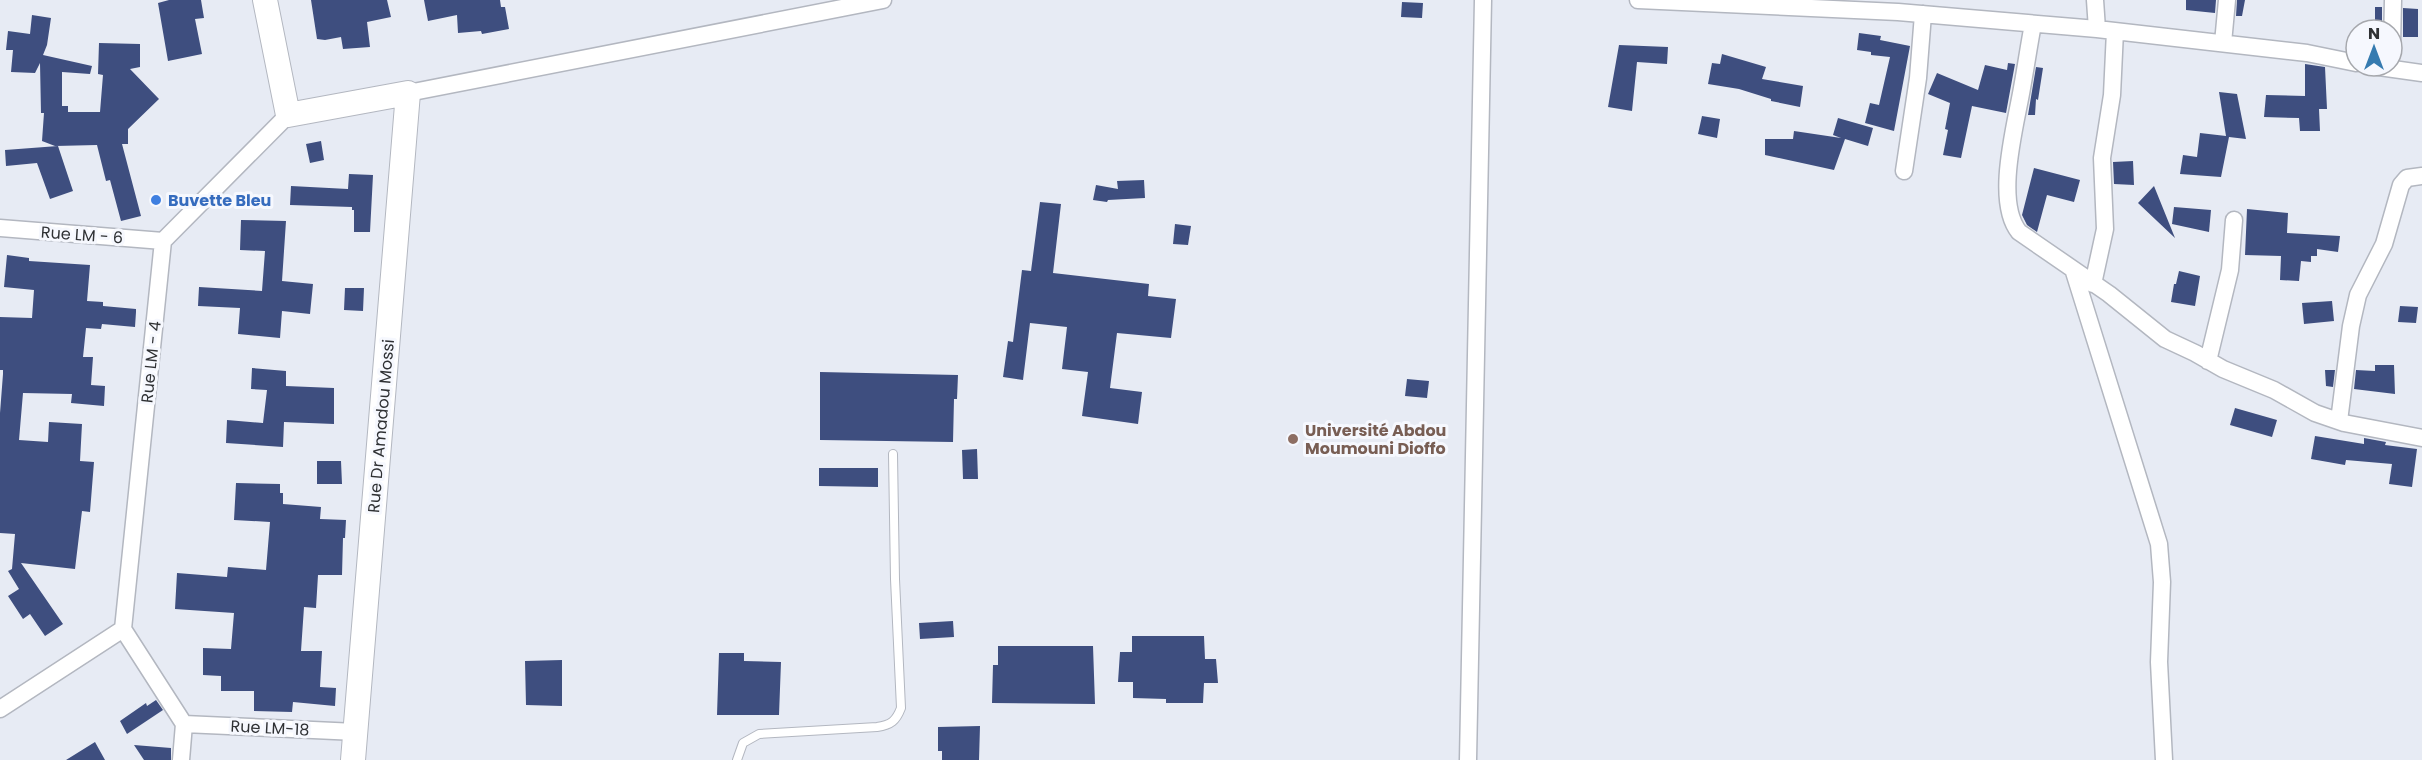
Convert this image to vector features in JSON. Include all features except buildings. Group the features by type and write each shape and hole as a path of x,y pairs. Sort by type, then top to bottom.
{"street":[{"path":"265,0 288,116"},
{"path":"163,241 288,116 837,4 883,0"},
{"path":"1468,760 1483,0"},
{"path":"1638,0 1899,6 1923,14 2097,29 2307,53 2344,61"},
{"path":"2095,0 2097,29"},
{"path":"2223,43 2227,0"},
{"path":"2393,0 2393,18"},
{"path":"1904,171 1918,78 1923,14"},
{"path":"2033,24 2022,90 2010,142 2008,194 2011,219 2019,232 2109,294 2165,339 2223,369 2274,390 2315,413 2339,421 2422,438"},
{"path":"2093,284 2105,229 2102,158 2112,95 2115,31"},
{"path":"2404,70 2422,73"},
{"name":"Rue Dr Amadou Mossi","path":"353,760 408,93"},
{"path":"2339,421 2351,326 2358,295 2384,244 2401,185 2407,178 2422,176"},
{"path":"2208,360 2230,270 2234,220"},
{"name":"Rue LM - 6","path":"0,228 163,241"},
{"name":"Rue LM - 4","path":"123,629 163,241"},
{"path":"2074,272 2159,543 2162,582 2159,662 2164,760"},
{"path":"0,709 123,629 184,724 181,760"},
{"name":"Rue LM-18","path":"184,724 356,732"}],"lane":[{"path":"736,760 743,743 759,734 877,728 888,726 896,719 901,708 895,579 893,454"}],"place":[{"name":"Buvette Bleu","path":"156,200"},
{"name":"Université Abdou Moumouni Dioffo","path":"1293,439"}]}
